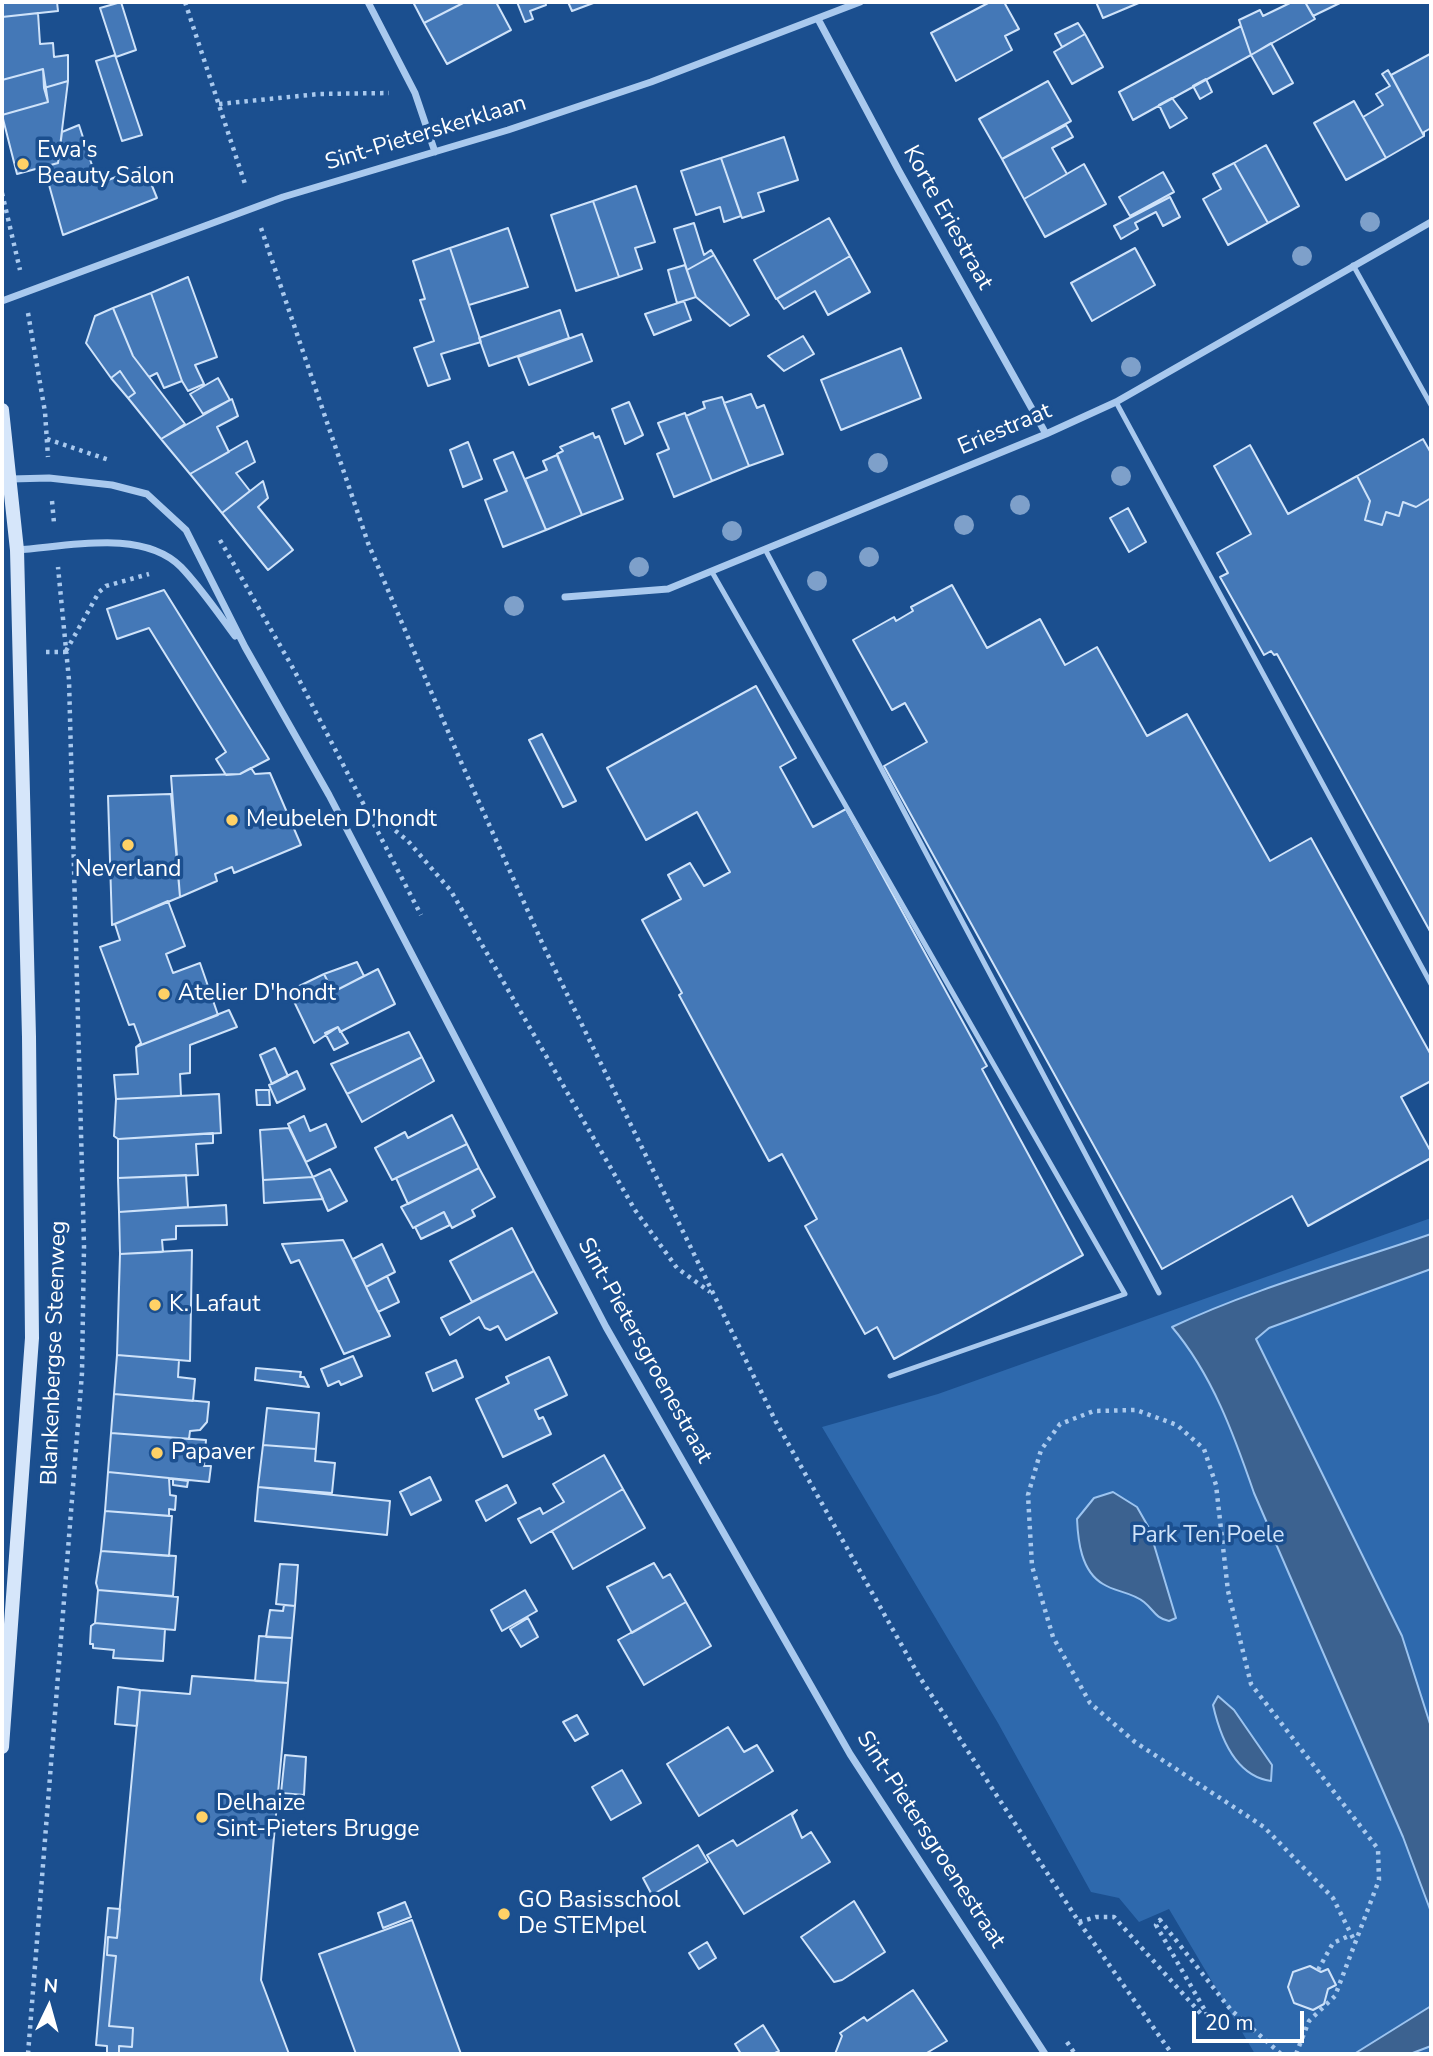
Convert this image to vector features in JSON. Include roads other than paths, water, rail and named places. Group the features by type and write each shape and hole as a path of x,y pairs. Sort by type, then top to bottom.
{"main road":[{"name":"Blankenbergse Steenweg","path":"2,410 17,551 29,1037 32,1338 2,1747"}],"street":[{"path":"368,2 415,93 436,152"},
{"name":"Sint-Pieterskerklaan","path":"2,301 283,197 436,152 651,82 860,2"},
{"name":"Korte Eriestraat","path":"818,19 898,171 1046,434"},
{"name":"Eriestraat","path":"565,597 668,589 1046,434 1116,402 1431,222"},
{"name":"Sint-Pietersgroenestraat","path":"11,479 49,478 112,485 146,494 186,530 245,647 329,795 606,1326 850,1754 1045,2054"},
{"name":"Sint-Pietersgroenestraat","path":"17,551 131,545 155,551 180,565 245,647"}],"lane":[{"path":"1353,265 1431,405"},
{"path":"1116,402 1431,984"},
{"path":"766,551 1159,1293"},
{"path":"712,572 1125,1294 890,1376"}],"place":[{"name":"Ewa's Beauty Salon","path":"23,164"},
{"name":"Meubelen D'hondt","path":"232,820"},
{"name":"Neverland","path":"128,845"},
{"name":"Atelier D'hondt","path":"164,994"},
{"name":"K. Lafaut","path":"155,1305"},
{"name":"Papaver","path":"157,1453"},
{"name":"Delhaize Sint-Pieters Brugge","path":"202,1817"},
{"name":"GO Basisschool De STEMpel","path":"504,1914"}],"park label":[{"name":"Park Ten Poele","path":"1208,1536"}]}
